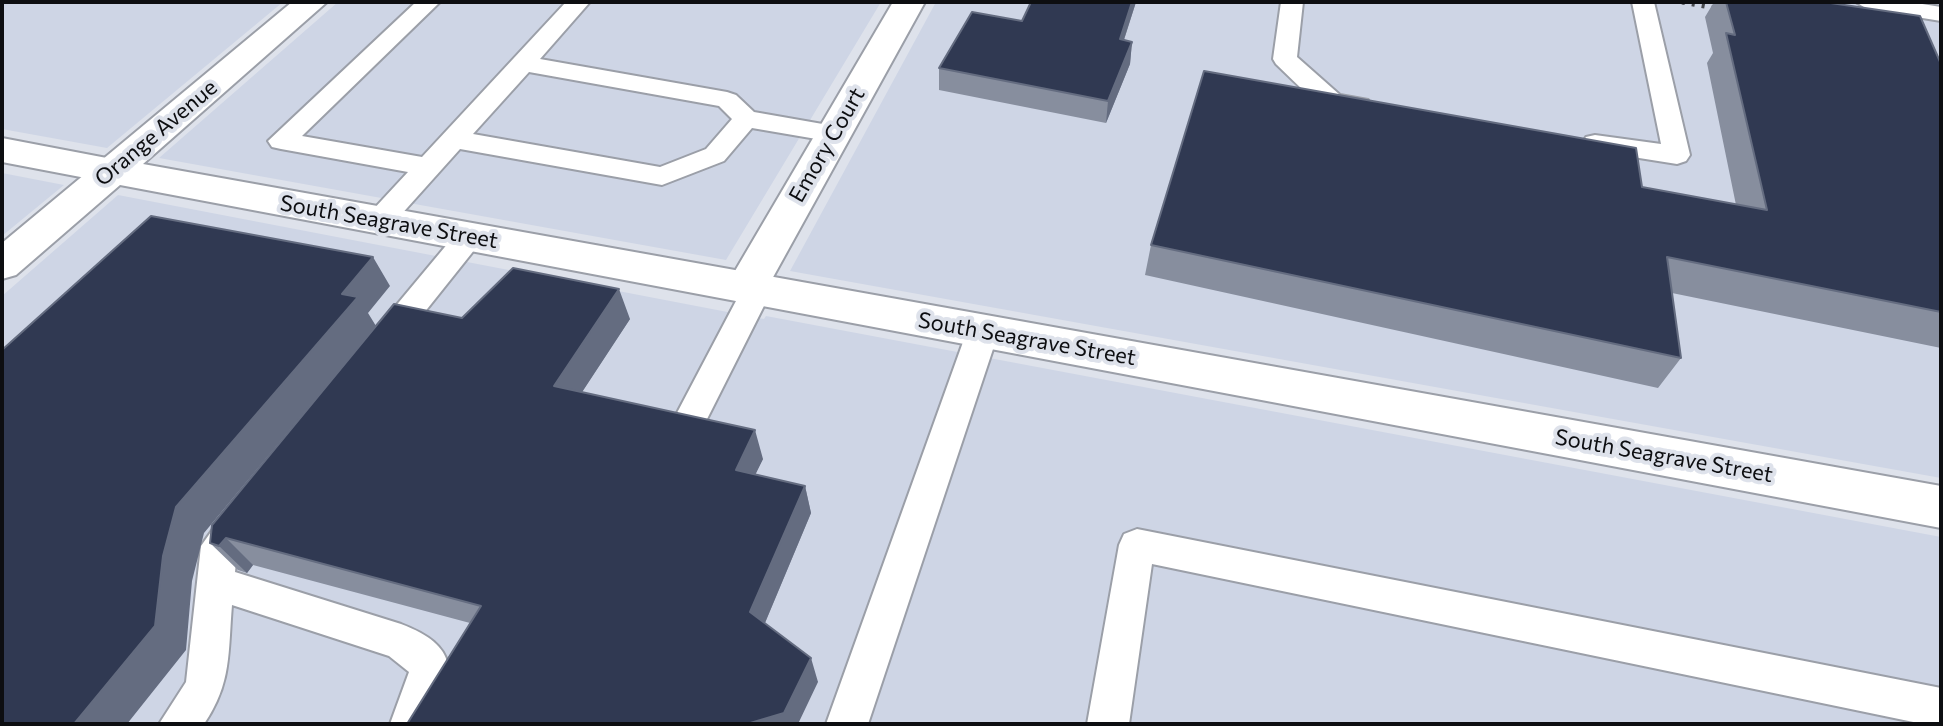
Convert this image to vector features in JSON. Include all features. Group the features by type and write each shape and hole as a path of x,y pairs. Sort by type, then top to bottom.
{"street":[{"name":"Orange Avenue","path":"2,265 311,2"},
{"name":"Emory Court","path":"751,289 909,2"},
{"name":"South Seagrave Street","path":"2,150 1941,507"}],"lane":[{"path":"427,167 281,141 429,2"},
{"path":"380,220 579,2"},
{"path":"1292,2 1285,59 1332,102 1379,109"},
{"path":"1567,138 1677,155 1643,2"},
{"path":"1867,2 1941,14"},
{"path":"522,63 727,100 746,119 834,134"},
{"path":"453,139 662,176 715,155 746,119"},
{"path":"367,362 469,237"},
{"path":"690,420 751,289"},
{"path":"847,724 983,331"},
{"path":"180,724 205,688 219,546 258,497"},
{"path":"1108,724 1137,545 1941,708"},
{"path":"214,582 401,642 431,665 418,713 411,724"}],"shaded area":[{"path":"2,2 283,2 107,148 2,129"},
{"path":"338,2 881,2 726,260 159,158"},
{"path":"936,2 1941,2 1941,478 790,271"},
{"path":"2,173 64,185 2,236"},
{"path":"118,195 764,319 766,316 1941,537 1941,724 2,724 2,296"}],"building":[{"path":"1031,2 1132,2 1120,39 1132,42 1108,101 939,68 972,12 1022,21"},
{"path":"1726,2 1824,2 1920,16 1941,64 1941,312 1667,257 1681,358 1151,245 1204,71 1636,148 1642,187 1767,210 1726,33 1735,35"},
{"path":"151,216 373,257 342,294 358,297 176,507 163,556 155,626 74,724 2,724 2,350"},
{"path":"513,268 619,289 554,386 755,430 736,470 805,486 750,612 811,658 784,713 747,724 407,724 481,606 226,538 219,546 210,543 212,525 394,304 462,318"}],"railway":[{"path":"1682,2 1715,8"}]}
